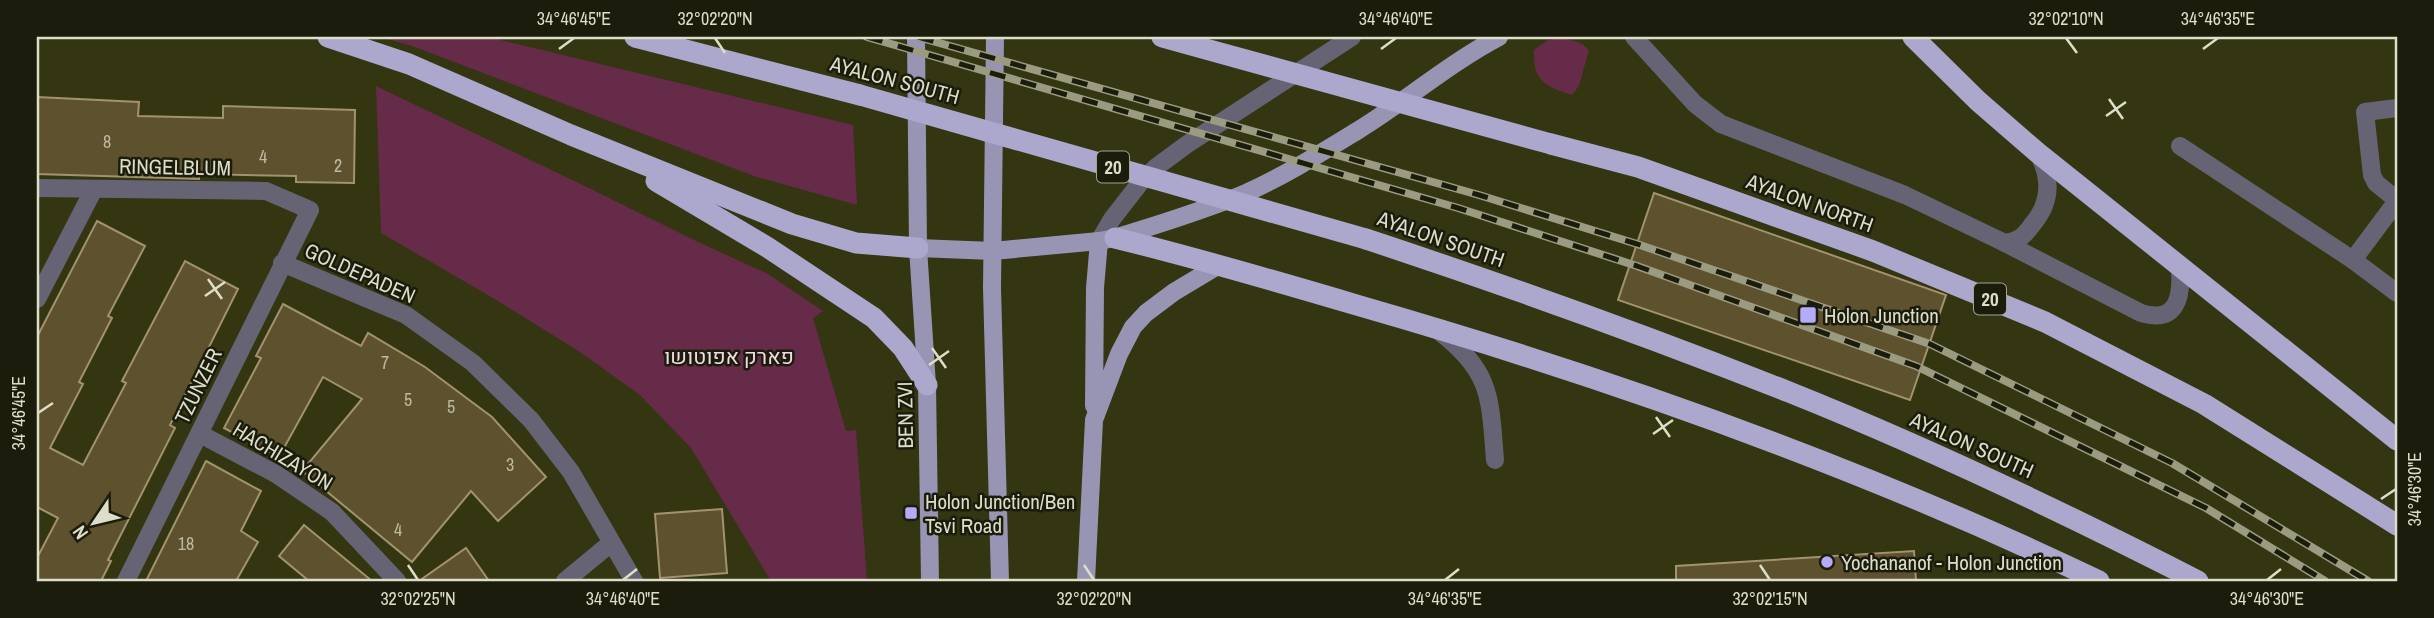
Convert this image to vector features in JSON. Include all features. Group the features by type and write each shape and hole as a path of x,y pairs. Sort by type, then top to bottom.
{"highway":[{"path":"328,37 409,64 571,135 792,224 856,243 918,248"},
{"name":"AYALON SOUTH","path":"635,37 860,95 1366,239 1441,264 1801,397 2078,521 2198,581"},
{"name":"AYALON NORTH","path":"1162,37 1638,167 1860,246 2045,322 2204,404 2397,525"},
{"path":"1913,37 1925,45 1978,101 2038,153 2397,440"},
{"path":"571,135 755,240 874,318 904,348 928,385"},
{"path":"1107,240 1219,265 1434,327 1659,399 1834,464 2033,549 2099,581"}],"main road":[{"name":"BEN ZVI","path":"916,37 918,248 928,385 930,581"},
{"path":"995,37 993,251 1000,581"},
{"path":"918,248 993,251 1107,240 1215,205 1248,192 1299,166 1360,129 1448,66 1499,37"},
{"path":"1086,581 1094,420 1095,288 1107,240"},
{"path":"1094,420 1133,327 1146,313 1174,292 1219,265"}],"street":[{"path":"1107,240 1112,219 1155,168 1352,37"},
{"path":"1634,37 1695,104 1721,124 1905,195 2141,313 2152,316 2169,311 2180,298 2180,269"},
{"path":"2353,260 2397,200 2376,183 2372,175 2365,112 2397,108"},
{"path":"2180,146 2353,260 2397,293"},
{"path":"2005,243 2021,239 2044,211 2048,190 2044,164 2038,153"},
{"name":"RINGELBLUM","path":"37,188 266,191 310,210"},
{"path":"37,299 94,189"},
{"name":"TZUNZER","path":"125,581 310,210"},
{"name":"GOLDEPADEN","path":"282,263 406,315 473,363 531,420 571,472 634,581"},
{"path":"1434,327 1464,352 1482,376 1490,402 1495,460"},
{"name":"HACHIZAYON","path":"200,434 276,474 332,512 397,581"},
{"path":"565,581 611,543"}],"green space":[{"path":"381,37 488,37 853,125 857,205 754,176 412,46"},
{"path":"1548,40 1572,40 1589,50 1579,86 1572,95 1554,89 1542,81 1534,60 1534,50"},
{"name":"פארק אפוטושו","path":"376,86 768,274 823,311 813,318 846,431 856,430 867,581 771,581 691,448 640,395 580,352 381,233"}],"building":[{"path":"37,97 139,102 138,116 223,118 223,106 355,110 354,183 296,182 296,176 199,174 199,179 37,174"},
{"path":"1654,193 1946,295 1910,400 1618,300"},
{"path":"97,221 145,246 108,316 112,318 79,382 83,384 50,448 83,465 126,383 122,381 185,261 238,289 170,425 175,428 108,560 111,561 101,581 37,581 37,558 58,518 37,507 37,337"},
{"path":"283,304 361,346 368,333 425,367 492,417 546,477 498,521 471,491 412,562 302,471 362,399 323,377 279,457 224,428 261,358 256,356"},
{"path":"206,461 261,491 241,531 258,542 236,581 146,581"},
{"path":"722,509 727,573 660,578 655,514"},
{"path":"304,525 372,581 309,581 279,556"},
{"path":"466,548 489,581 419,581"},
{"name":"Yochananof - Holon Junction","path":"1914,551 1916,581 1676,581 1676,566"}],"railway":[{"path":"867,37 1458,208 1637,266 1916,366 2206,508 2325,581"},
{"path":"918,37 1479,195 1637,244 1930,344 2172,463 2368,581"}],"place":[{"name":"Holon Junction","path":"1808,315"},
{"name":"Holon Junction/Ben Tsvi Road","path":"911,513"},
{"name":"Yochananof - Holon Junction","path":"1827,562"}]}
